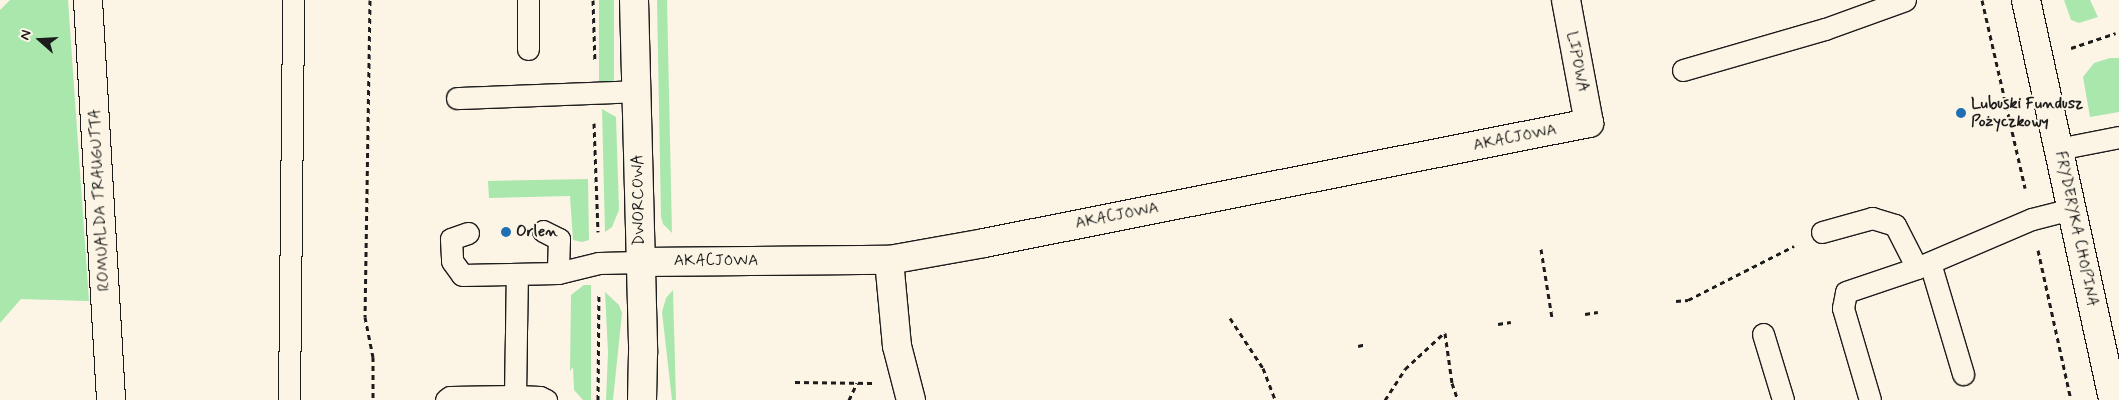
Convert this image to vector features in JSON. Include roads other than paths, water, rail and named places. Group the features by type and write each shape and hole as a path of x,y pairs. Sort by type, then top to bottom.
{"street":[{"name":"ROMUALDA TRAUGUTTA","path":"88,0 111,400"},
{"name":"DWORCOWA","path":"634,0 641,262 642,400"},
{"name":"LIPOWA","path":"1566,0 1589,123"},
{"name":"FRYDERYKA CHOPINA","path":"2026,0 2114,400"},
{"name":"AKACJOWA","path":"641,262 889,260 984,243 1589,123"},
{"path":"889,260 897,346 909,392"}],"lane":[{"path":"289,400 293,0"},
{"path":"528,0 528,49"},
{"path":"1683,70 1825,29 1905,0"},
{"path":"457,98 637,91"},
{"path":"2058,149 2119,137"},
{"path":"1870,400 1843,308 1846,292 1923,266 2032,219 2071,209"},
{"path":"1822,232 1872,218 1895,225 1923,266 1962,374"},
{"path":"544,230 558,239 558,273"},
{"path":"468,232 451,239 452,261 462,276 558,273 599,263 641,262"},
{"path":"515,396 517,274"},
{"path":"1763,334 1783,400"},
{"path":"446,400 450,397 515,396 542,399"}],"place":[{"name":"Lubuski Fundusz Pożyczkowy","path":"1961,113"},
{"name":"Orlen","path":"506,232"}]}
